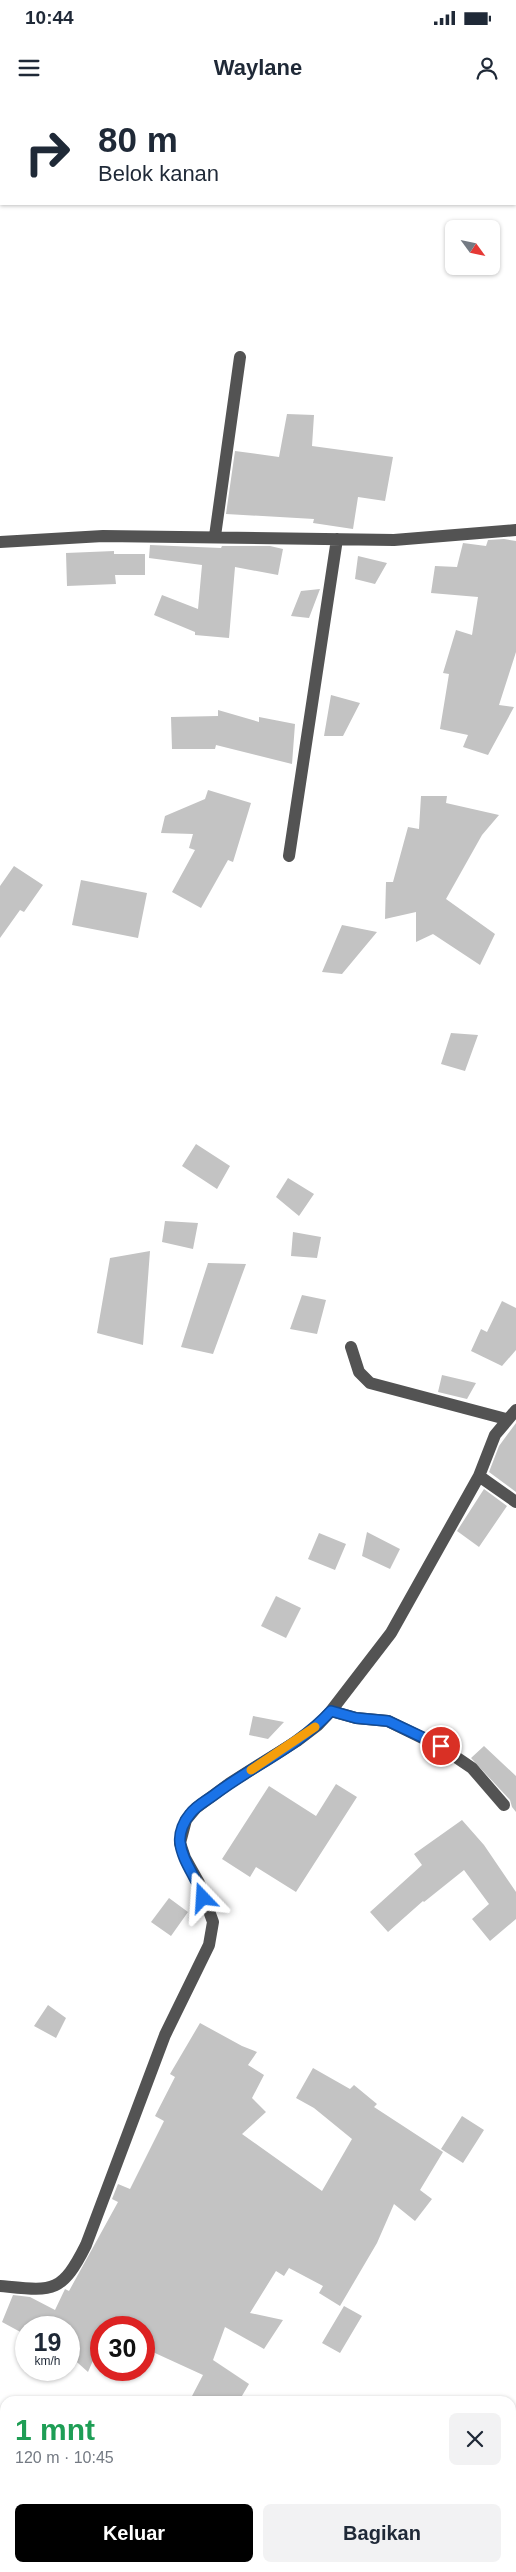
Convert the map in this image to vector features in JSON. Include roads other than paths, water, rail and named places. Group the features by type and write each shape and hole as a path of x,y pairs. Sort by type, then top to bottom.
{"street":[{"path":"215,536 240,357"},
{"path":"0,542 103,536 215,536 394,540 516,530"},
{"path":"289,856 338,539"},
{"path":"351,1347 359,1372 370,1382 506,1419"},
{"path":"0,2286 49,2288 66,2279 77,2264 86,2245 165,2035 209,1946 213,1922 199,1883 185,1858 180,1843 186,1820 196,1808 230,1783 297,1741 318,1725 331,1711 391,1633 479,1476 495,1435 506,1419 516,1410"},
{"path":"479,1476 516,1502"},
{"path":"331,1711 356,1718 388,1721 441,1746 472,1768 504,1805"}]}
